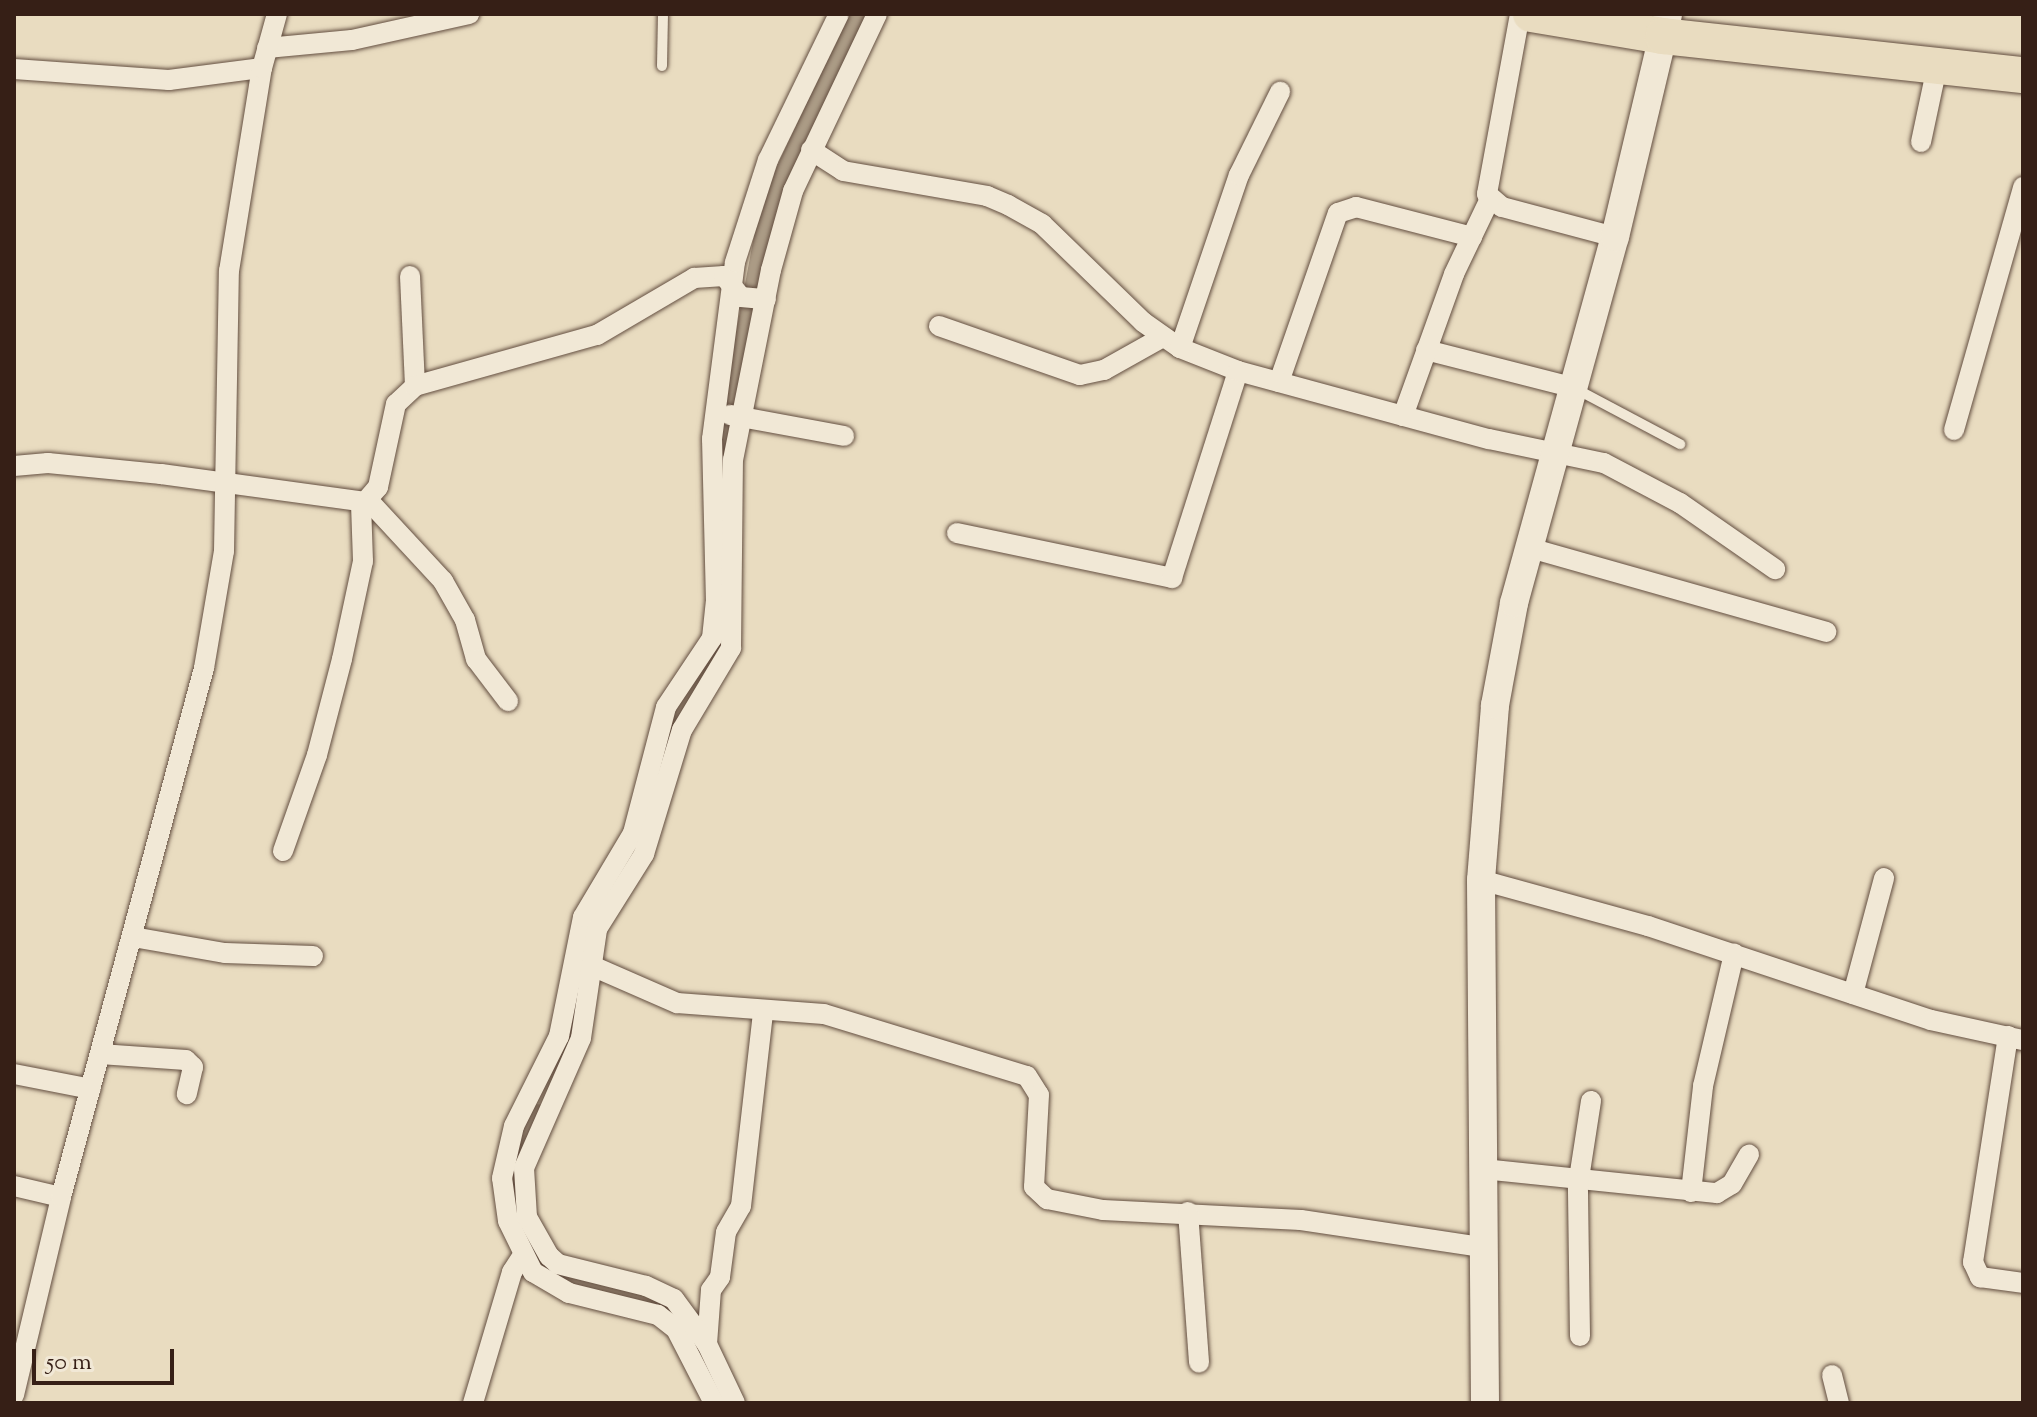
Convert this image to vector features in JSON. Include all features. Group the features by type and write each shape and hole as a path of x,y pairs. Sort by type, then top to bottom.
{"highway":[{"path":"1531,14 1674,21 2023,51"},
{"path":"1674,21 1937,67 2023,75"}],"main road":[{"path":"1485,1403 1481,880 1503,650 1674,21"}],"street":[{"path":"14,1395 61,1197 204,668 224,551 229,271 264,58 277,14"},
{"path":"14,69 169,80 469,14"},
{"path":"714,1403 690,1352 669,1324 644,1308 552,1287 526,1243 523,1201 525,1162 581,1038 583,963 597,929 644,854 689,692 722,643 730,500 729,415 749,294 745,218 768,160 839,14"},
{"path":"729,415 749,294 811,150 877,14"},
{"path":"1520,14 1486,189 1490,199 1502,207 1615,237"},
{"path":"1921,142 1937,67"},
{"path":"939,326 1080,375 1104,370 1171,342 1239,175 1280,92"},
{"path":"811,150 843,171 987,196 1023,213 1171,342 1238,371 1623,471 1680,503 1775,569"},
{"path":"1954,430 2023,187"},
{"path":"1403,416 1426,350 1490,199"},
{"path":"1279,382 1338,213 1356,207 1472,237"},
{"path":"413,377 597,335 694,278 717,275 749,294"},
{"path":"283,851 317,755 342,659 363,561 365,502 378,487 396,404 413,377 410,276"},
{"path":"1426,350 1575,388"},
{"path":"957,533 1172,578 1238,371"},
{"path":"729,415 844,436"},
{"path":"14,466 48,463 365,502 443,581 465,620 476,659 508,701"},
{"path":"1530,548 1826,632"},
{"path":"1853,994 1884,878"},
{"path":"1481,880 1734,954 1931,1020 2016,1038 1973,1262 1980,1277 2023,1283"},
{"path":"133,937 225,953 313,956"},
{"path":"1691,1192 1703,1086 1734,954"},
{"path":"583,963 662,999 763,1013 824,1014 1027,1076 1039,1095 1034,1165 1039,1194 1103,1210 1301,1220 1482,1247"},
{"path":"707,1344 711,1290 720,1277 726,1232 741,1206 763,1013"},
{"path":"100,1054 186,1060 193,1067 187,1094"},
{"path":"14,1074 91,1089"},
{"path":"1580,1336 1576,1277 1580,1177 1591,1101"},
{"path":"1483,1169 1580,1177 1691,1192 1725,1190 1749,1154"},
{"path":"14,1186 61,1197"},
{"path":"1188,1212 1199,1363"},
{"path":"526,1243 558,1264 667,1295 683,1309 707,1344 735,1403"},
{"path":"473,1403 512,1272 526,1243"},
{"path":"1832,1375 1839,1403"}],"lane":[{"path":"662,66 663,14"},
{"path":"1575,388 1680,444"}],"waterway":[{"path":"724,486 723,456 770,205 859,14"},
{"path":"679,729 689,693 717,656"},
{"path":"517,1182 519,1153 538,1114"},
{"path":"522,1233 552,1273 656,1307"}]}
